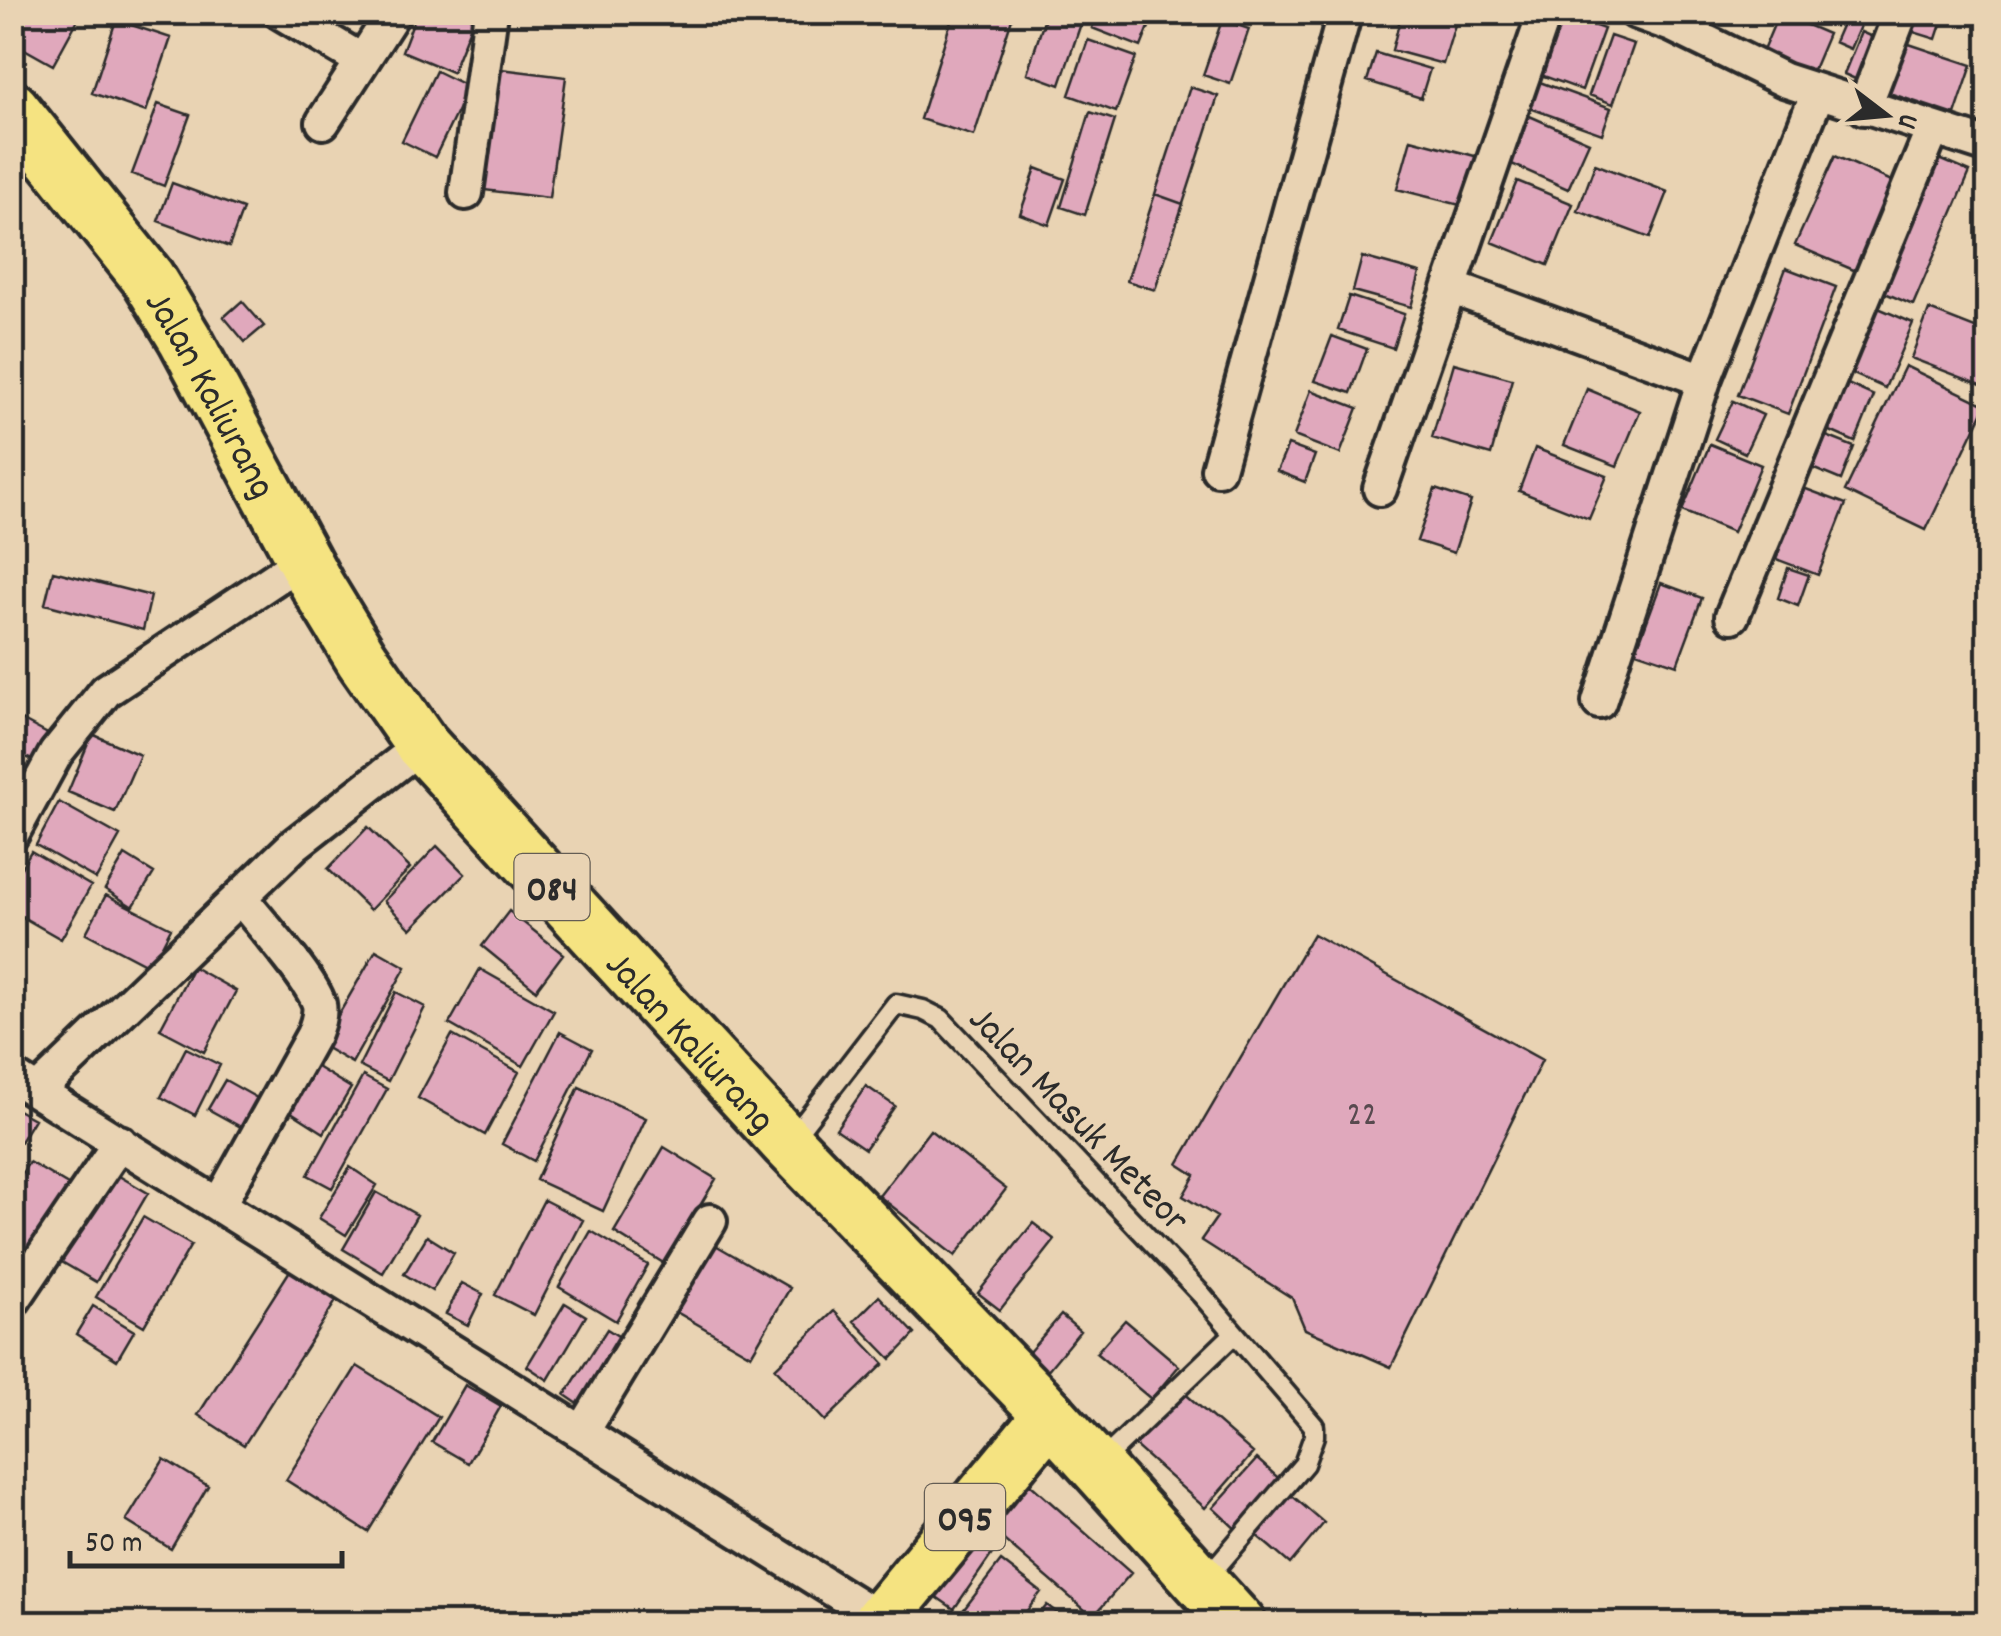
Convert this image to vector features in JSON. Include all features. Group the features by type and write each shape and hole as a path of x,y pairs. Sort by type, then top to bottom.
{"main road":[{"name":"Jalan Kaliurang","path":"12,108 148,278 185,339 303,560 362,659 422,745 788,1144 1050,1415 1240,1624"},
{"name":"095","path":"879,1621 1050,1415"}],"street":[{"path":"280,12 361,60"},
{"path":"323,122 394,12"},
{"path":"466,193 492,12"},
{"path":"1218,469 1345,12"},
{"path":"1329,148 1369,12"},
{"path":"1380,489 1545,12"},
{"path":"1636,12 1672,25 1784,80 1988,146"},
{"path":"1864,108 1901,12"},
{"path":"1600,702 1704,380 1818,92"},
{"path":"1732,616 1933,129"},
{"path":"1450,286 1704,380"},
{"path":"12,834 56,753 106,691 303,560"},
{"path":"422,745 294,844 240,897 25,1084 583,1431 879,1621"},
{"path":"218,1204 319,1018 318,1003 303,978 240,897"},
{"path":"12,1302 120,1142"},
{"path":"583,1431 710,1221"}],"lane":[{"name":"Jalan Masuk Meteor","path":"788,1144 896,1004 923,1010 940,1020 1201,1294 1234,1334"},
{"path":"1096,1466 1234,1334 1314,1426 1314,1436 1304,1464 1203,1582"}],"building":[{"path":"20,12 82,12 53,65 12,42 12,26"},
{"path":"417,12 476,12 452,72 402,51"},
{"path":"954,12 1014,12 974,136 920,119"},
{"path":"1047,12 1085,12 1060,85 1027,73"},
{"path":"1098,12 1155,12 1141,47 1092,28"},
{"path":"1247,12 1272,12 1269,21"},
{"path":"1402,12 1437,12 1457,18 1443,64 1392,50"},
{"path":"1806,12 1842,12 1835,26"},
{"path":"1847,12 1863,19 1850,49 1834,42"},
{"path":"1912,12 1943,18 1936,39 1907,30"},
{"path":"1559,13 1604,29 1582,90 1538,74"},
{"path":"1779,13 1828,34 1811,74 1762,53"},
{"path":"116,20 171,38 146,112 92,93"},
{"path":"1222,20 1249,29 1230,84 1203,75"},
{"path":"1861,32 1879,40 1862,82 1844,74"},
{"path":"1610,36 1634,44 1613,104 1589,95"},
{"path":"1088,40 1136,57 1116,112 1069,95"},
{"path":"1900,41 1972,65 1955,115 1883,91"},
{"path":"1376,53 1430,69 1421,98 1367,81"},
{"path":"501,69 566,77 549,198 484,190"},
{"path":"436,71 469,87 435,157 402,141"},
{"path":"1537,81 1611,108 1602,134 1527,107"},
{"path":"1190,87 1218,96 1183,204 1155,194"},
{"path":"158,104 190,115 164,186 132,174"},
{"path":"1090,112 1115,120 1085,215 1061,207"},
{"path":"1525,114 1589,142 1568,189 1505,161"},
{"path":"1411,139 1482,158 1468,207 1397,189"},
{"path":"1928,154 1970,172 1913,305 1871,287"},
{"path":"1835,156 1894,182 1856,271 1795,245"},
{"path":"1595,164 1668,192 1650,238 1578,211"},
{"path":"1036,168 1065,179 1049,225 1020,214"},
{"path":"1517,181 1573,204 1548,265 1492,242"},
{"path":"172,183 243,209 229,247 158,221"},
{"path":"1155,194 1183,204 1155,290 1127,281"},
{"path":"1362,257 1420,273 1411,307 1353,291"},
{"path":"1786,268 1836,287 1788,414 1738,395"},
{"path":"1349,296 1404,314 1393,348 1338,330"},
{"path":"242,301 264,326 245,342 224,317"},
{"path":"1869,304 1913,323 1885,388 1840,368"},
{"path":"1929,310 1988,333 1986,387 1911,358"},
{"path":"1332,336 1367,349 1351,393 1315,381"},
{"path":"1454,363 1512,379 1491,455 1432,438"},
{"path":"1905,366 1986,405 1926,530 1845,491"},
{"path":"1841,381 1874,396 1855,442 1821,427"},
{"path":"1587,389 1640,411 1617,466 1564,445"},
{"path":"1311,390 1358,408 1340,454 1294,436"},
{"path":"1733,401 1763,415 1745,453 1715,439"},
{"path":"1814,431 1854,447 1841,480 1800,463"},
{"path":"1710,444 1761,465 1733,532 1682,511"},
{"path":"1288,445 1315,455 1305,482 1277,471"},
{"path":"1535,448 1607,476 1589,519 1519,491"},
{"path":"1790,483 1846,504 1818,575 1763,554"},
{"path":"1435,489 1471,501 1454,553 1417,541"},
{"path":"1788,568 1809,575 1798,606 1778,598"},
{"path":"53,571 151,596 143,630 45,604"},
{"path":"1661,583 1702,598 1677,665 1636,651"},
{"path":"12,715 57,739 42,765 12,750"},
{"path":"92,734 140,755 115,812 68,792"},
{"path":"59,802 120,836 96,879 36,845"},
{"path":"368,827 410,868 370,910 328,869"},
{"path":"437,846 465,874 411,929 384,901"},
{"path":"31,851 91,886 61,939 12,911 12,883"},
{"path":"125,855 154,873 133,907 105,889"},
{"path":"106,895 171,928 151,967 86,933"},
{"path":"509,911 563,954 536,990 482,946"},
{"path":"1313,934 1542,1060 1391,1367 1305,1329 1292,1298 1201,1240 1217,1217 1183,1196 1195,1175 1178,1164"},
{"path":"376,950 406,967 352,1063 321,1045"},
{"path":"193,967 236,991 204,1052 160,1029"},
{"path":"480,969 554,1011 523,1066 449,1024"},
{"path":"396,992 425,1007 388,1081 359,1066"},
{"path":"560,1032 592,1049 534,1161 502,1144"},
{"path":"452,1035 519,1072 485,1135 418,1098"},
{"path":"186,1048 220,1065 195,1115 161,1097"},
{"path":"312,1064 351,1088 324,1133 285,1108"},
{"path":"363,1076 387,1089 332,1188 308,1175"},
{"path":"225,1080 266,1103 250,1132 208,1109"},
{"path":"866,1086 895,1106 865,1149 836,1129"},
{"path":"579,1087 646,1118 603,1211 536,1180"},
{"path":"12,1107 34,1119 12,1155"},
{"path":"930,1130 1006,1189 955,1256 879,1196"},
{"path":"664,1147 716,1179 665,1264 614,1232"},
{"path":"29,1162 73,1188 12,1290 12,1189"},
{"path":"350,1167 377,1185 346,1235 319,1218"},
{"path":"107,1169 148,1193 96,1282 55,1258"},
{"path":"376,1192 417,1215 383,1273 343,1249"},
{"path":"544,1200 583,1220 534,1315 495,1295"},
{"path":"143,1217 191,1245 144,1326 96,1297"},
{"path":"1033,1223 1055,1240 1000,1310 978,1293"},
{"path":"591,1231 648,1265 616,1321 559,1287"},
{"path":"427,1236 454,1253 432,1291 404,1274"},
{"path":"712,1243 790,1288 751,1355 673,1310"},
{"path":"291,1269 338,1298 244,1445 198,1415"},
{"path":"462,1283 483,1294 468,1325 446,1314"},
{"path":"879,1296 915,1334 891,1359 854,1321"},
{"path":"565,1303 586,1316 548,1380 527,1366"},
{"path":"93,1306 134,1331 117,1360 76,1334"},
{"path":"834,1311 884,1364 825,1421 775,1368"},
{"path":"1061,1315 1080,1331 1042,1377 1022,1360"},
{"path":"1125,1320 1179,1366 1151,1399 1096,1353"},
{"path":"607,1329 629,1343 587,1410 565,1395"},
{"path":"357,1366 439,1417 368,1532 286,1480"},
{"path":"465,1385 501,1406 468,1463 432,1442"},
{"path":"1182,1391 1253,1453 1205,1508 1134,1445"},
{"path":"164,1459 208,1486 171,1549 126,1521"},
{"path":"1257,1459 1284,1483 1240,1533 1213,1508"},
{"path":"1023,1478 1131,1573 1093,1617 984,1523"},
{"path":"1289,1493 1324,1523 1290,1564 1255,1534"},
{"path":"981,1531 999,1544 954,1609 935,1596"},
{"path":"1001,1561 1041,1592 1017,1624 958,1624 955,1621"},
{"path":"1047,1605 1071,1624 1032,1624"},
{"path":"924,1607 946,1624 912,1624"}]}
